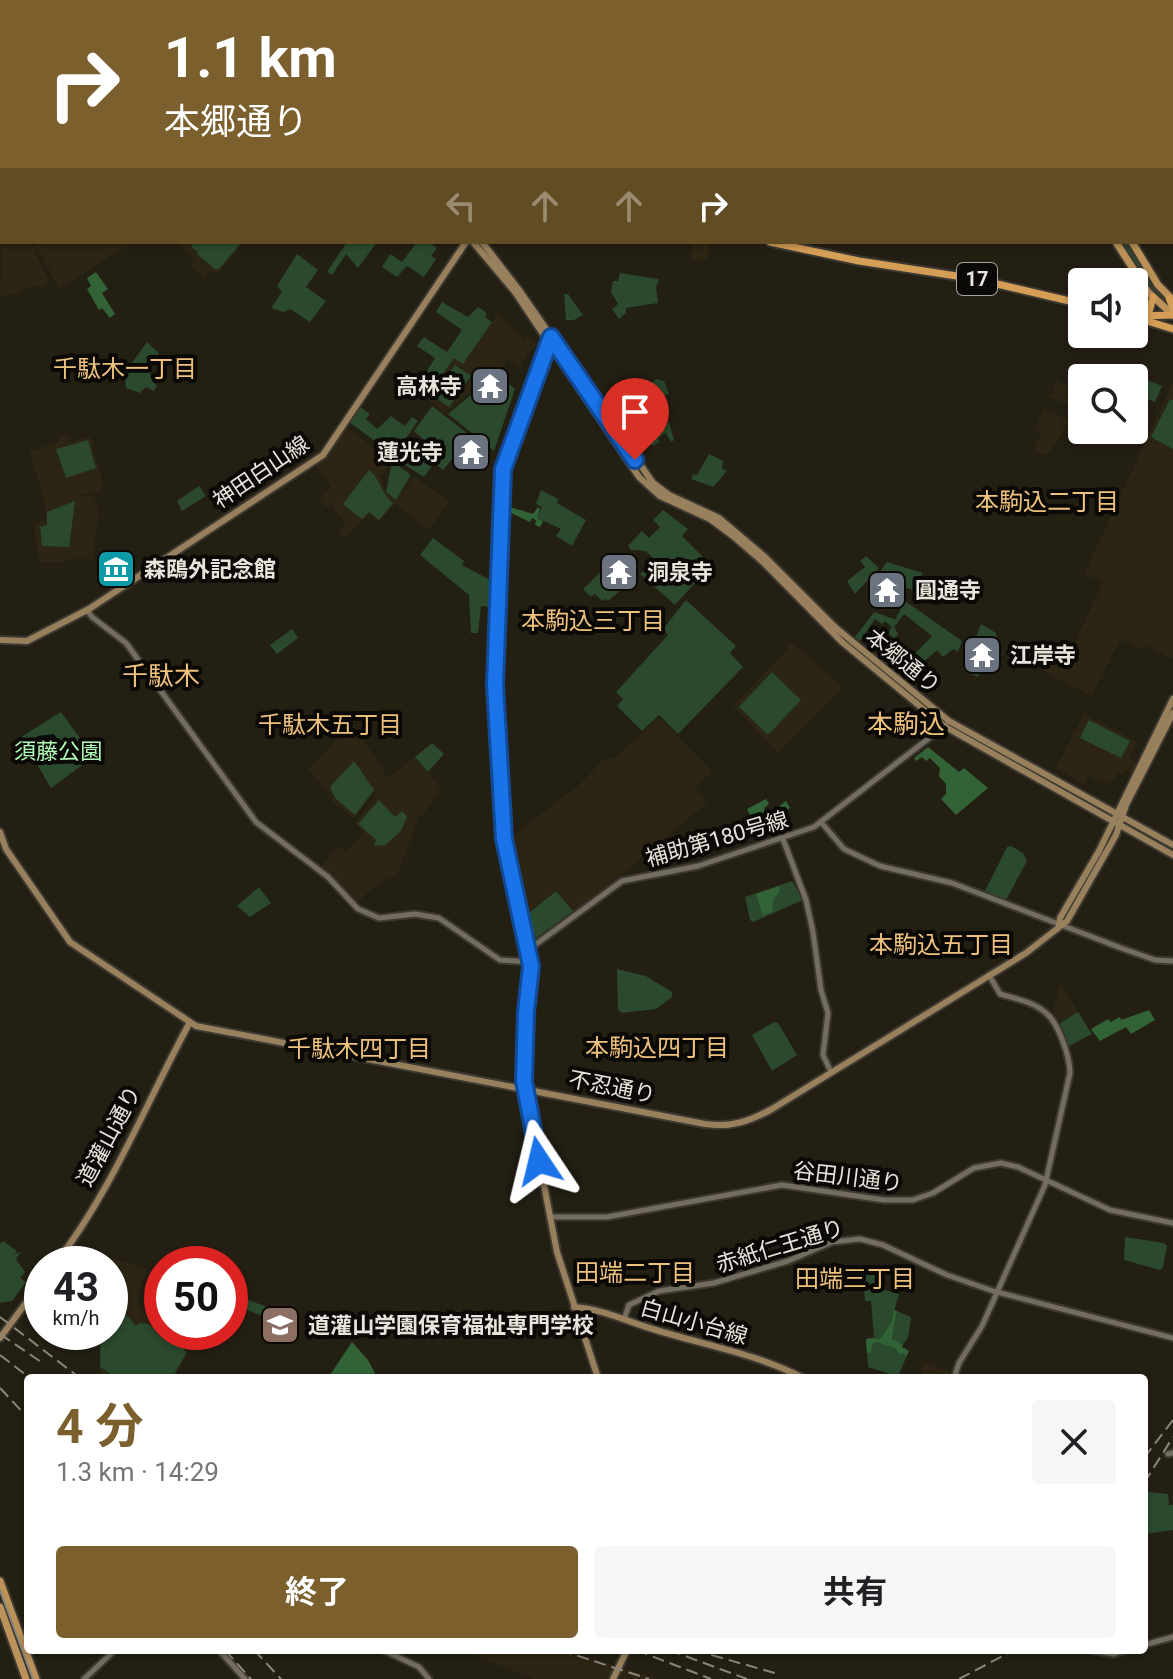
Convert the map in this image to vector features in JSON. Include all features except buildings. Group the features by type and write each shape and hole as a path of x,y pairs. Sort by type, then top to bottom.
{"highway":[{"name":"17","path":"779,244 859,261 991,282 1068,301"},
{"path":"1148,312 1153,297"},
{"path":"1171,299 1173,308"},
{"path":"1148,316 1173,316"},
{"path":"1161,325 1167,324 1173,316"},
{"path":"1148,320 1173,329"}],"main road":[{"name":"神田白山線","path":"0,640 27,641 87,610 323,455 465,244"},
{"path":"475,244 515,292 653,483 669,495 711,516"},
{"path":"484,244 508,273 550,340"},
{"path":"1117,244 1153,297 1173,316"},
{"path":"1133,244 1158,285 1171,299"},
{"path":"550,340 505,461 495,685 505,846 530,962 525,1088 559,1262 597,1374"},
{"name":"本郷通り","path":"711,516 719,518 765,557 846,638 947,724 1173,845"},
{"name":"本郷通り","path":"711,516 763,562 842,642 947,724 1173,855"},
{"name":"不忍通り","path":"0,832 6,849 66,938 196,1026 705,1124 731,1125 765,1113 1026,953 1067,921 1120,825 1120,814 1173,699"},
{"name":"不忍通り","path":"1059,926 1060,918 1086,876 1113,820 1120,814 1173,713"},
{"name":"道灌山通り","path":"68,1246 110,1176 190,1022"},
{"path":"0,1338 24,1305"},
{"name":"白山小台線","path":"574,1307 594,1309 759,1360 793,1374"},
{"path":"0,1581 24,1646"},
{"path":"0,1607 26,1679"},
{"path":"27,1654 36,1679"},
{"path":"613,1679 625,1654"}],"street":[{"path":"87,610 126,643 256,822 328,877 358,909 379,918 415,914 439,918 500,960 530,962"},
{"name":"補助第180号線","path":"528,950 622,881 698,866 783,839 821,822 947,724"},
{"path":"821,822 844,849 880,866 952,883 1059,926 1154,959 1173,961"},
{"path":"783,839 806,900 813,932 821,990 828,1013 823,1055 831,1072"},
{"path":"956,1374 982,1326 1046,1182 1070,1073 1070,1062 1049,1014 1024,1001 1000,994 989,974"},
{"name":"谷田川通り","path":"550,1217 607,1217 782,1185 910,1201 927,1196 968,1171 991,1163 1018,1167 1110,1210 1173,1223"},
{"name":"赤紙仁王通り","path":"624,1320 629,1305 647,1295 714,1283 788,1261 832,1242 852,1239 883,1245 947,1275 997,1292 1173,1338"},
{"path":"1148,1644 1173,1637"},
{"path":"84,1679 111,1654"},
{"path":"223,1654 245,1679"},
{"path":"391,1654 419,1667 429,1679"}],"shaded area":[{"path":"2,244 31,244 33,248 37,244 130,244 59,289 38,248 34,251 50,282 40,288 34,285 0,297"},
{"path":"179,244 241,244 218,274 210,271 204,278 189,265 194,258"},
{"path":"693,244 710,244 707,261 691,261"},
{"path":"498,313 524,340 528,337 538,345 527,354 520,368 508,359 501,369 490,370 445,414 427,398 454,358 464,363"},
{"path":"1056,381 1068,385 1067,404 1049,397"},
{"path":"1173,382 1173,659 1143,645 1141,649 1120,640 1091,696 1040,669 1047,653 1066,661 1103,582 1084,574 1144,444 1148,444 1148,436"},
{"path":"1043,409 1068,419 1047,456 1034,451 1041,432 1035,429"},
{"path":"347,428 390,459 389,467 381,476 385,492 396,500 414,476 449,501 429,530 395,504 379,522 371,515 359,523 346,539 339,533 345,524 331,504 326,507 318,499 331,487 315,464 328,455"},
{"path":"66,433 70,442 90,436 102,479 101,491 78,496 94,496 99,510 93,559 39,562 34,524 46,521 45,501 29,452 59,442 59,437"},
{"path":"789,642 843,688 778,753 733,706 786,651"},
{"path":"1084,714 1138,742 1129,758 1137,763 1132,773 1125,770 1122,775 1118,773 1111,783 1089,776 1084,784 1056,768"},
{"path":"659,718 713,772 695,787 707,803 574,911 556,890 527,914 510,838 580,784 603,760 615,758"},
{"path":"353,723 388,778 415,757 441,788 420,815 397,875 376,885 358,902 322,866 338,846 346,853 364,832 355,823 377,793 374,792 354,819 332,801 328,791 308,770"},
{"path":"54,734 66,752 49,760 34,739"},
{"path":"1063,986 1078,1012 1058,1022 1053,1011 1059,987"},
{"path":"128,1263 144,1268 137,1300 144,1312 144,1350 188,1352 176,1374 100,1372 100,1350 128,1350"},
{"path":"924,1362 950,1371 948,1374 920,1374"},
{"path":"472,1654 577,1654 660,1679 534,1679"}],"green space":[{"path":"193,244 240,244 219,269 215,269 191,247"},
{"path":"346,244 376,244 358,268 346,254 332,275 327,272"},
{"path":"416,244 432,244 437,248 431,256 436,259 424,277 407,266 397,277 382,267 390,254 402,262"},
{"path":"1121,244 1128,244 1142,268 1137,268"},
{"path":"297,254 318,270 306,287 326,301 310,322 290,309 284,312 271,308 282,292 277,286"},
{"path":"96,272 108,289 102,293 115,314 110,318 102,308 99,310 87,289 91,286 87,278"},
{"path":"620,273 659,279 656,287 658,303 626,308 626,313 619,319 612,309 618,304 611,292 613,281 618,281"},
{"path":"1148,278 1165,300 1163,302 1148,285"},
{"path":"564,294 568,294 583,315 566,320"},
{"path":"442,302 468,317 478,307 487,313 485,317 492,322 463,364 454,358 427,398 415,390 435,358 417,346 424,337 447,352 462,330 436,312"},
{"path":"147,342 159,353 150,370 157,386 154,391 146,387 140,393 126,388 120,367 122,364 128,368"},
{"path":"455,365 471,376 449,407 433,396"},
{"path":"657,379 664,381 669,394 644,404 637,390"},
{"path":"1148,380 1162,386 1155,402 1148,399"},
{"path":"507,382 515,389 494,451 448,414 473,393 488,403"},
{"path":"1170,399 1173,400 1173,449 1151,437"},
{"path":"432,406 471,436 443,470 434,463 424,477 405,465 424,440 414,431"},
{"path":"360,407 370,414 366,419 377,429 391,416 405,426 412,417 418,421 394,455 349,422"},
{"path":"669,422 674,440 671,442 666,433 658,438 660,442 652,446 646,437"},
{"path":"88,440 96,468 66,478 56,449"},
{"path":"709,454 723,461 722,468 727,471 713,487 691,479 693,474 697,475"},
{"path":"392,461 411,475 396,500 386,492"},
{"path":"369,470 393,503 379,520 369,512 362,519 343,504"},
{"path":"199,486 206,496 182,511 177,501"},
{"path":"541,490 586,520 572,546 556,536 561,529 537,518 542,507 536,504"},
{"path":"75,501 69,547 42,546 40,527 47,525 47,512"},
{"path":"507,506 533,514 538,507 537,518 543,521 540,527 535,525 536,520 532,518 530,522 507,511"},
{"path":"663,510 688,529 682,536 711,565 675,605 640,574 655,560 646,551 631,550 628,546 642,531 649,538 660,527 653,520"},
{"path":"433,538 464,561 462,565 492,581 491,607 481,606 478,633 471,633 469,595 420,555"},
{"path":"866,556 879,568 855,594 847,581 865,567 860,561"},
{"path":"611,562 615,565 608,577 621,590 608,601 602,601 595,594 591,597 583,589"},
{"path":"887,562 923,573 913,590 907,588 904,592 874,579"},
{"path":"686,600 736,646 730,653 743,667 678,734 659,715 642,731 617,706 623,699 616,692 668,635 663,629"},
{"path":"905,601 962,641 958,652 953,649 943,657 937,650 919,666 911,658 932,636 904,614 894,627 898,634 895,639 888,633 892,627 885,621 882,624 875,619 860,641 855,637 874,612 897,620"},
{"path":"981,624 996,633 997,637 986,651 985,666 977,677 963,669"},
{"path":"292,629 298,638 277,654 270,645"},
{"path":"772,672 801,700 768,735 739,707"},
{"name":"須藤公園","path":"61,712 88,749 85,763 51,788 21,737"},
{"path":"1089,720 1130,741 1121,758 1080,738"},
{"path":"432,743 444,754 428,772 415,757"},
{"path":"928,747 959,772 964,768 988,788 956,815 941,799 946,794 946,784 939,776 940,768 930,758 926,761 922,757 916,761 914,758"},
{"path":"354,761 374,790 355,815 335,798 330,787"},
{"path":"766,799 769,804 764,808 768,815 786,801 790,808 767,821 762,814 752,819 747,809"},
{"path":"379,800 395,817 402,811 407,817 401,831 384,846 374,845 376,840 358,824"},
{"path":"1011,846 1024,854 1027,861 1003,900 985,891 1007,847"},
{"path":"792,881 801,901 753,922 750,920 745,897"},
{"path":"780,886 772,912 763,916 756,894"},
{"path":"259,887 271,903 250,917 237,906"},
{"path":"556,891 573,911 536,938 534,935 530,938 524,917"},
{"path":"617,969 646,976 672,992 672,997 656,1009 622,1013 618,1010"},
{"path":"1149,1010 1155,1020 1131,1034 1126,1027 1100,1041 1091,1029 1108,1019 1111,1022 1120,1017 1121,1020"},
{"path":"1078,1012 1092,1034 1069,1046 1060,1023"},
{"path":"774,1022 778,1023 797,1055 772,1071 752,1035"},
{"path":"1125,1237 1164,1243 1167,1246 1163,1267 1160,1270 1124,1260"},
{"path":"3,1241 17,1251 15,1254 21,1252 16,1259 24,1271 20,1278 24,1285 12,1301 0,1303 0,1244"},
{"path":"862,1270 880,1270 878,1288 899,1294 891,1322 881,1337 909,1351 899,1374 868,1367 866,1339 874,1337 871,1301 865,1301"},
{"path":"248,1300 277,1310 276,1315 265,1312 263,1316 248,1310"},
{"path":"894,1310 897,1311 892,1339 909,1351 906,1357 895,1348 877,1342 872,1344 871,1353 867,1353 866,1339 880,1339 891,1322"},
{"path":"897,1311 911,1317 908,1338 903,1344 892,1339"},
{"path":"128,1317 136,1326 144,1324 144,1350 184,1350 186,1354 174,1374 110,1374 100,1367 100,1350 128,1350"},
{"path":"352,1342 375,1373 374,1374 331,1374"},
{"path":"1148,1494 1168,1494 1169,1505 1173,1505 1173,1530 1148,1534"}],"tram line":[{"path":"0,1590 33,1679"}],"railway":[{"path":"0,1317 75,1374"},
{"path":"0,1334 44,1364"},
{"path":"0,1355 25,1374"},
{"path":"0,1388 24,1414"},
{"path":"1148,1453 1173,1420"},
{"path":"1148,1477 1173,1437"},
{"path":"229,1654 251,1679"},
{"path":"258,1654 281,1679"},
{"path":"572,1654 649,1679"},
{"path":"646,1654 711,1679"},
{"path":"680,1654 747,1679"},
{"path":"708,1654 778,1674"},
{"path":"959,1679 1006,1654"}],"place":[{"name":"高林寺","path":"490,386"},
{"name":"蓮光寺","path":"471,452"},
{"name":"森鴎外記念館","path":"116,569"},
{"name":"洞泉寺","path":"619,572"},
{"name":"圓通寺","path":"887,590"},
{"name":"江岸寺","path":"982,655"},
{"name":"道灌山学園保育福祉専門学校","path":"280,1325"}],"district":[{"name":"千駄木一丁目","path":"125,369"},
{"name":"本駒込二丁目","path":"1047,502"},
{"name":"本駒込三丁目","path":"593,621"},
{"name":"千駄木","path":"161,676"},
{"name":"本駒込","path":"906,724"},
{"name":"千駄木五丁目","path":"330,725"},
{"name":"本駒込五丁目","path":"941,945"},
{"name":"本駒込四丁目","path":"657,1048"},
{"name":"千駄木四丁目","path":"359,1049"},
{"name":"田端二丁目","path":"635,1273"},
{"name":"田端三丁目","path":"855,1279"}],"route":[{"path":"539,1161 524,1081 531,966 504,839 495,685 503,469 551,337 635,460"}]}
